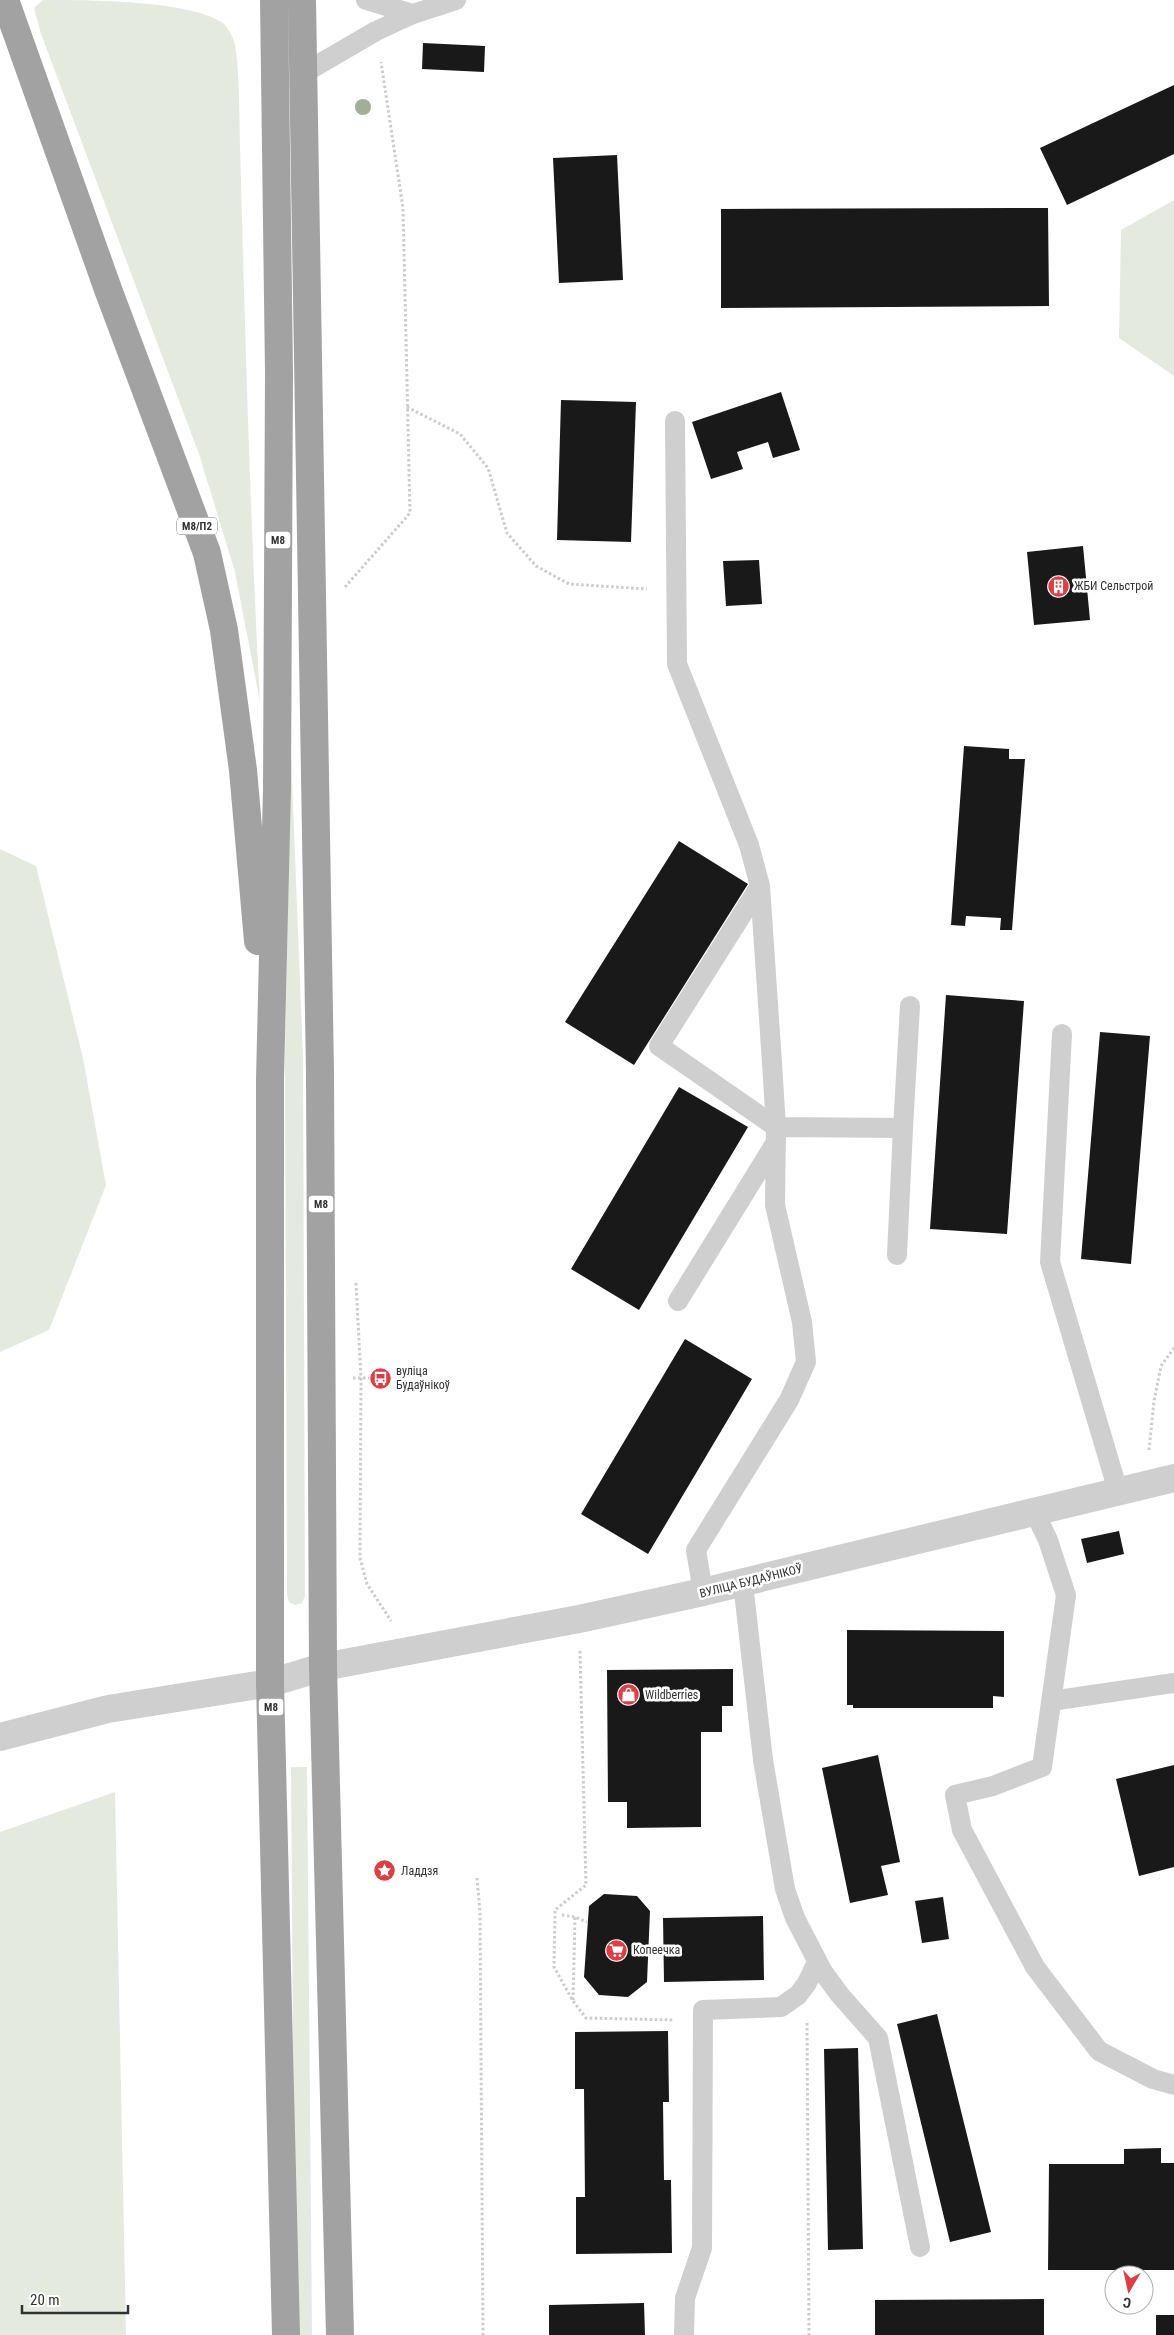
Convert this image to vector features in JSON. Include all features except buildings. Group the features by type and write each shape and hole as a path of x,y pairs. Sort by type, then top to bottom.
{"highway":[{"name":"М8/П2","path":"5,0 106,283 208,554 224,630 244,770 270,1079"},
{"name":"М8","path":"274,0 278,372 277,759 270,1079 270,1683 286,2335"},
{"name":"М8","path":"302,0 320,1073 324,1667 340,2335"}],"street":[{"name":"ВУЛІЦА БУДАЎНІКОЎ","path":"0,1737 108,1709 270,1683 324,1667 579,1619 743,1583 1034,1511 1116,1482 1174,1478"}],"lane":[{"path":"366,0 413,14"},
{"path":"304,73 376,31 413,14 456,0"},
{"path":"675,421 678,591 676,664 749,846 760,886 776,1134 775,1205 802,1322 806,1362 789,1400 696,1550 702,1592"},
{"path":"760,886 659,1046 776,1134 903,1128"},
{"path":"897,1255 910,1006"},
{"path":"1062,1034 1050,1262 1116,1482"},
{"path":"678,1301 776,1134"},
{"path":"1034,1511 1048,1540 1066,1595 1042,1767 993,1786 955,1795 962,1830 1035,1967 1099,2051 1153,2079 1174,2086"},
{"path":"743,1583 763,1760 775,1840 785,1889 795,1918 817,1962 840,1995 878,2038 920,2247"},
{"path":"1052,1701 1174,1683"},
{"path":"684,2335 685,2298 702,2248 703,2010 781,2007 798,1995 817,1962"}],"path":[{"path":"339,594 410,513 403,208 376,31"},
{"path":"407,406 460,434 488,468 507,533 536,566 569,584 678,591"},
{"path":"356,1281 361,1378 360,1558 367,1584 409,1651"},
{"path":"1116,1482 1142,1468 1147,1460 1152,1435 1154,1401 1161,1366 1174,1348"},
{"path":"579,1619 586,1885 555,1910 554,1967 572,2000 586,2018 684,2020"},
{"path":"477,1878 480,1912 483,2335"},
{"path":"562,1915 575,1917 587,1922"},
{"path":"572,2000 575,1917"},
{"path":"806,1984 809,2335"}],"shaded area":[{"path":"43,0 110,1 187,10 207,15 223,23 229,30 234,42 239,82 248,424 260,702 235,572 199,454 41,34 34,8"},
{"path":"1174,200 1174,376 1119,338 1121,230"},
{"path":"291,751 303,1059 305,1596 302,1603 295,1605 289,1602 287,1595 285,1058"},
{"path":"0,849 36,866 83,1058 106,1185 49,1330 0,1352"},
{"path":"291,1767 307,1767 312,2335 295,2335"},
{"path":"115,1792 126,2335 0,2335 0,1832"}],"place":[{"name":"ЖБИ Сельстрой","path":"1058,586"},
{"name":"вуліца Будаўнікоў","path":"380,1378"},
{"name":"Wildberries","path":"629,1695"},
{"name":"Ладдзя","path":"385,1871"},
{"name":"Копеечка","path":"617,1950"}]}
